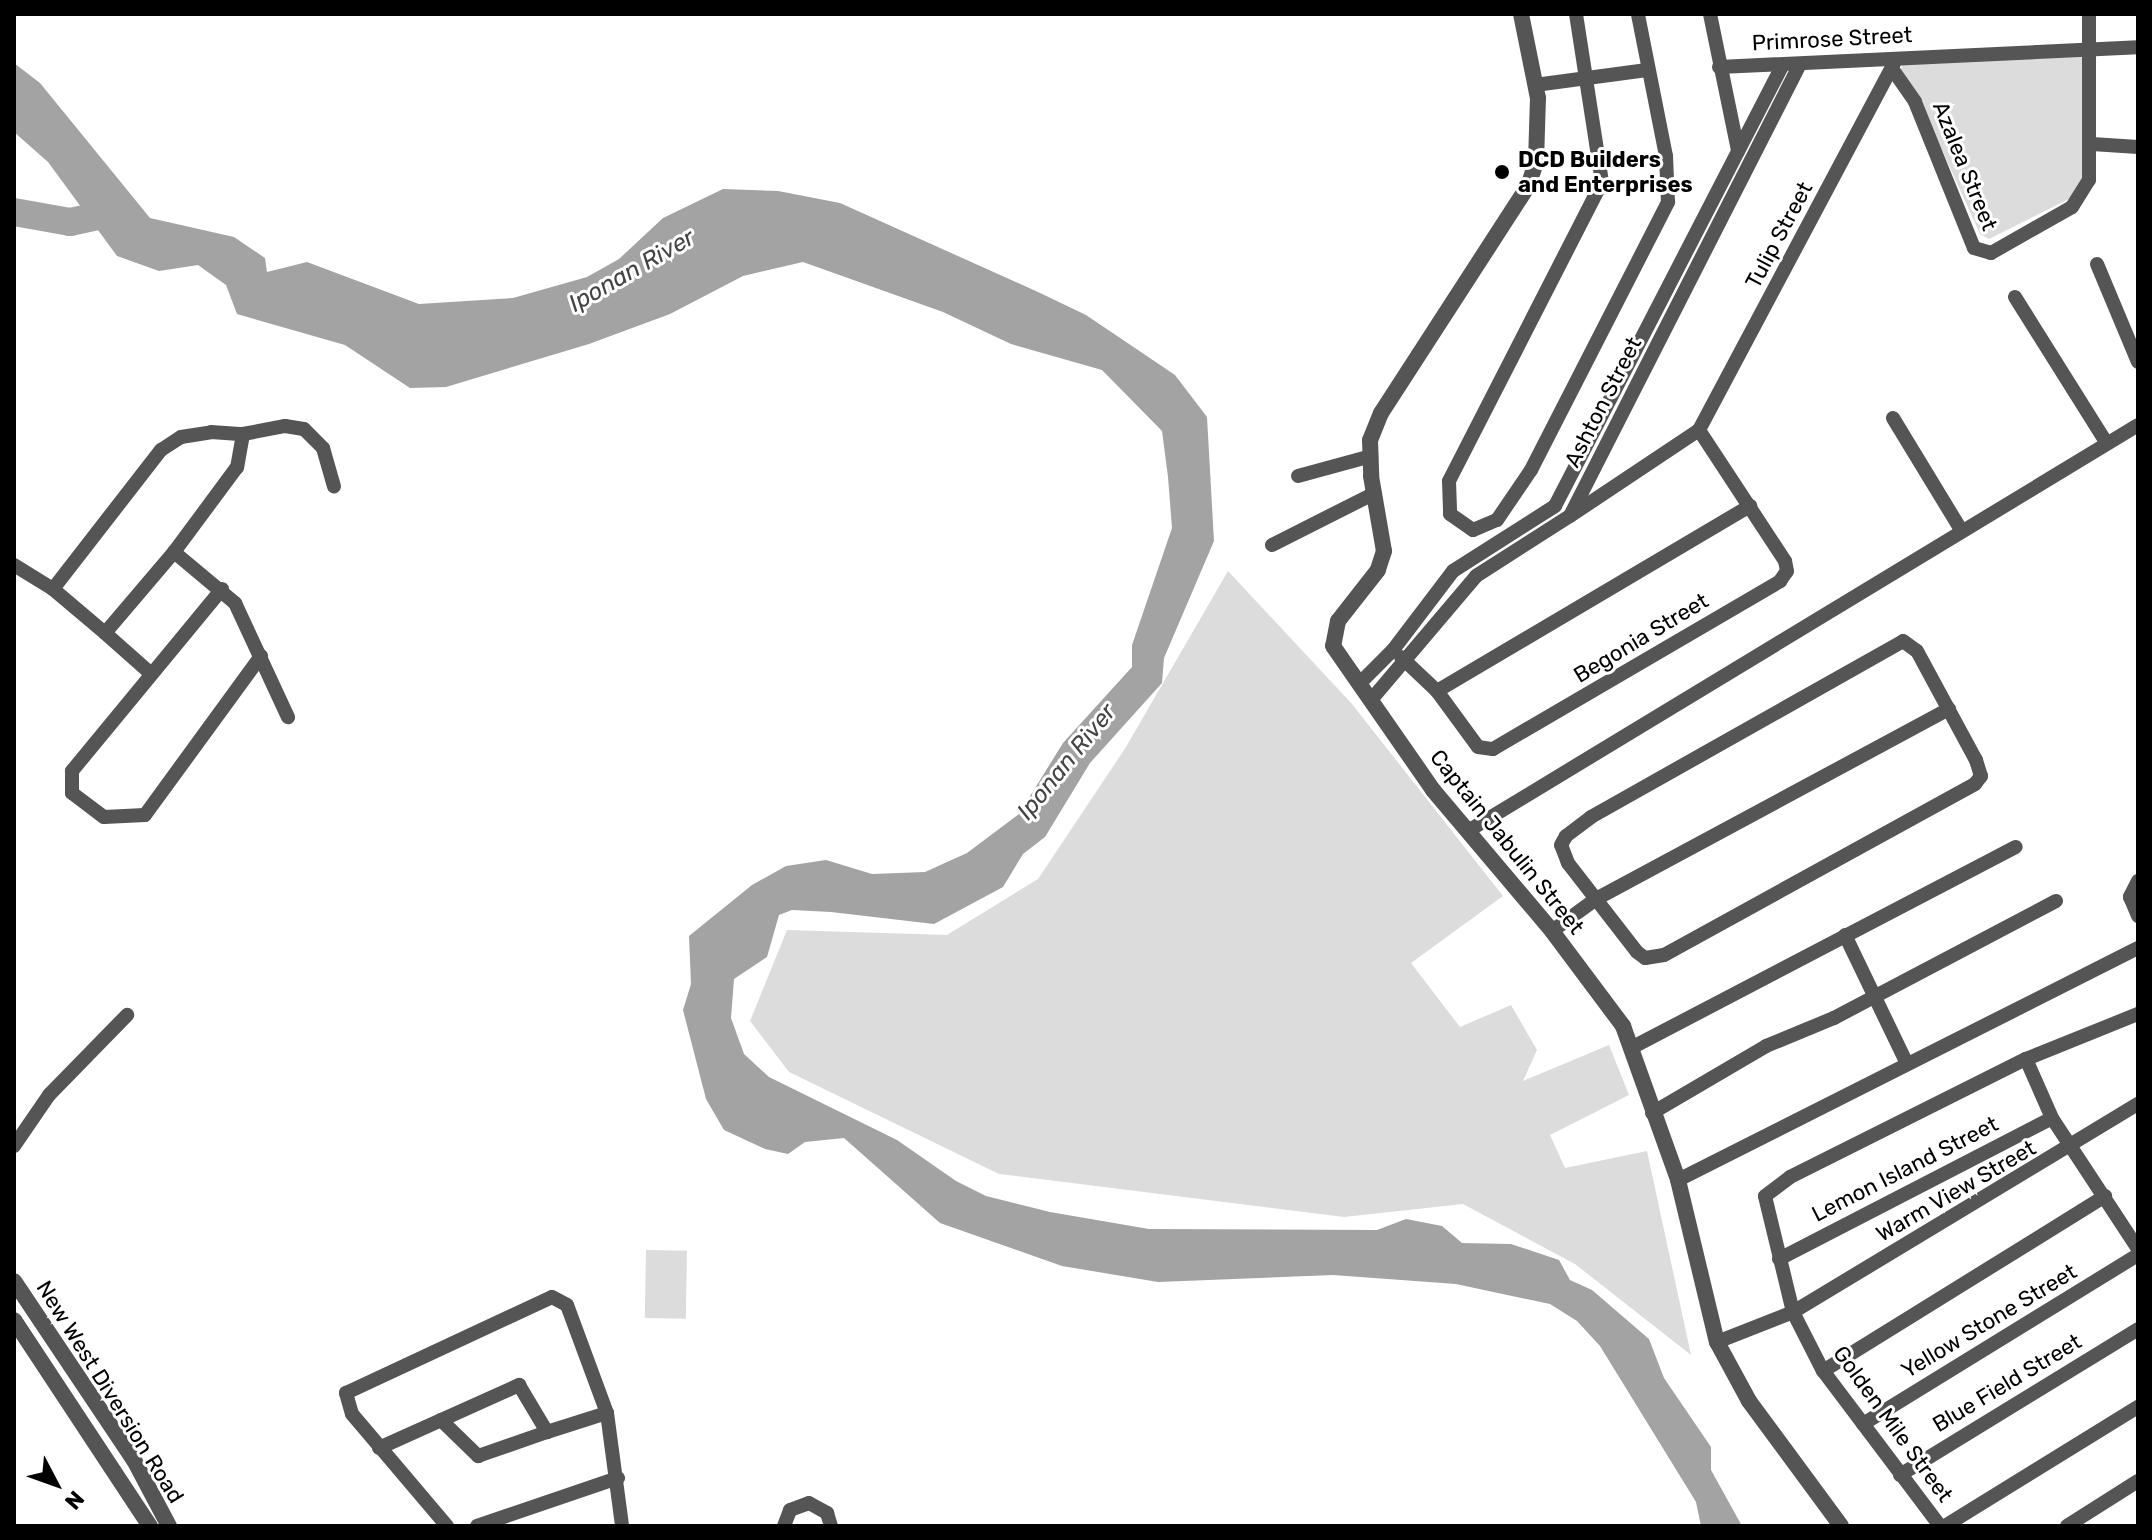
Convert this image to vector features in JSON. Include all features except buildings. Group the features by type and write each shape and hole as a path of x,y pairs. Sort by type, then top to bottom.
{"street":[{"name":"Captain Jabulin Street","path":"1521,14 1541,131 1528,186 1381,413 1370,440 1384,551 1378,570 1333,633 1333,646 1433,790 1552,931 1623,1026 1678,1180 1717,1342 1749,1401 1841,1526"},
{"path":"1576,14 1602,182 1449,481 1450,514 1473,530 1497,520 1531,470 1665,210 1669,181 1638,14"},
{"path":"1710,14 1736,147 1746,169"},
{"path":"2089,14 2087,47 2092,144 2138,147"},
{"name":"Primrose Street","path":"1719,67 1895,65 2087,47 2138,47"},
{"name":"Ashton Street","path":"1570,516 1800,64"},
{"name":"Ashton Street","path":"1555,506 1736,147 1783,65"},
{"name":"Azalea Street","path":"1895,65 1915,102 1981,254 1999,250 2081,199 2089,180 2092,144"},
{"name":"Tulip Street","path":"1699,430 1895,65"},
{"path":"1535,85 1647,70"},
{"path":"2097,264 2138,362"},
{"path":"2015,297 2106,442"},
{"path":"1893,418 1961,530"},
{"path":"1468,831 1875,588 1961,530 2138,425"},
{"path":"53,589 170,441 211,432 243,434 285,426 304,429 323,448 334,486"},
{"path":"1371,700 1476,576 1699,430"},
{"name":"Begonia Street","path":"1393,650 1437,691 1478,747 1486,750 1507,744 1785,576 1785,561 1699,430"},
{"path":"105,633 174,552 237,467 243,434"},
{"path":"1298,476 1371,456"},
{"path":"1272,545 1375,493"},
{"path":"1359,684 1393,650 1465,561 1555,506 1570,516"},
{"path":"1437,691 1750,506"},
{"path":"174,552 222,589 245,620 288,717"},
{"path":"14,565 53,589 150,673"},
{"path":"222,589 150,673 68,778 75,797 104,817 139,819 150,810 261,656"},
{"path":"1903,641 1917,651 1949,709 1980,770 1975,784 1664,955 1645,958 1637,952 1563,855 1561,845 1574,828 1893,644 1903,641"},
{"path":"1552,931 1596,899 1949,709"},
{"path":"1631,1048 2016,847"},
{"path":"2138,881 2130,897 2138,916"},
{"path":"1652,1113 1766,1046 1834,1018 1873,994 2056,901"},
{"path":"1845,935 1906,1062"},
{"path":"1678,1180 1906,1062 2138,948"},
{"path":"2138,1014 2026,1059 2052,1118 2138,1249"},
{"path":"14,1146 49,1095 127,1015"},
{"name":"Golden Mile Street","path":"1943,1526 1900,1475 1823,1371 1793,1312 1765,1196 1790,1177 2026,1059"},
{"name":"Warm View Street","path":"1717,1342 1793,1312 2073,1148 2138,1104"},
{"name":"Lemon Island Street","path":"1779,1259 2052,1118"},
{"path":"1823,1371 2105,1196"},
{"name":"Yellow Stone Street","path":"1863,1424 2138,1255"},
{"name":"New West Diversion Road","path":"14,1281 134,1460 169,1526"},
{"path":"447,1526 348,1407 351,1386 552,1297 567,1305 607,1413 622,1526"},
{"name":"New West Diversion Road","path":"14,1320 150,1526"},
{"name":"Blue Field Street","path":"1900,1475 2138,1329"},
{"path":"379,1448 519,1385 547,1432"},
{"path":"1943,1526 2138,1407"},
{"path":"441,1420 478,1456 607,1413"},
{"path":"477,1526 618,1478"},
{"path":"2067,1526 2138,1481"},
{"path":"784,1526 790,1510 809,1503 827,1513 831,1526"}],"shaded area":[{"path":"2083,52 2091,162 2079,194 1989,239 1980,234 1920,101 1900,72 1903,63"},
{"path":"1228,571 1352,704 1503,896 1411,963 1460,1027 1511,1005 1537,1050 1523,1081 1609,1045 1629,1095 1550,1135 1565,1168 1647,1151 1691,1355 1575,1264 1463,1204 1344,1217 999,1174 789,1072 750,1021 787,930 947,935 1038,879 1126,747"},
{"path":"646,1250 687,1251 686,1319 645,1318"}],"water":[{"name":"Iponan River","path":"14,63 40,83 150,218 234,237 265,258 267,272 307,262 419,304 513,298 587,277 619,259 663,218 723,189 778,191 840,203 1038,292 1086,315 1175,375 1207,417 1214,541 1164,658 1162,683 1090,763 1045,837 1023,854 1003,887 934,924 831,912 792,910 779,915 767,957 734,979 731,1018 744,1054 769,1077 897,1140 956,1181 986,1196 1050,1212 1149,1229 1377,1230 1406,1219 1442,1226 1462,1243 1511,1244 1559,1260 1570,1280 1592,1290 1649,1339 1664,1378 1711,1447 1711,1470 1742,1526 1701,1526 1696,1502 1600,1346 1577,1321 1550,1304 1456,1284 1333,1275 1158,1282 1062,1266 940,1223 844,1138 805,1142 788,1154 765,1149 724,1130 706,1099 683,1010 691,984 689,936 752,885 786,866 826,860 872,874 925,872 967,853 1019,814 1063,743 1132,667 1132,645 1172,528 1168,477 1162,431 1102,370 1011,344 943,312 803,262 743,276 670,314 589,344 446,387 410,388 345,345 237,314 226,285 198,265 159,271 117,256 48,162 14,132"}],"waterway":[{"path":"14,212 70,222 107,214"}],"place":[{"name":"DCD Builders and Enterprises","path":"1502,172"}]}
